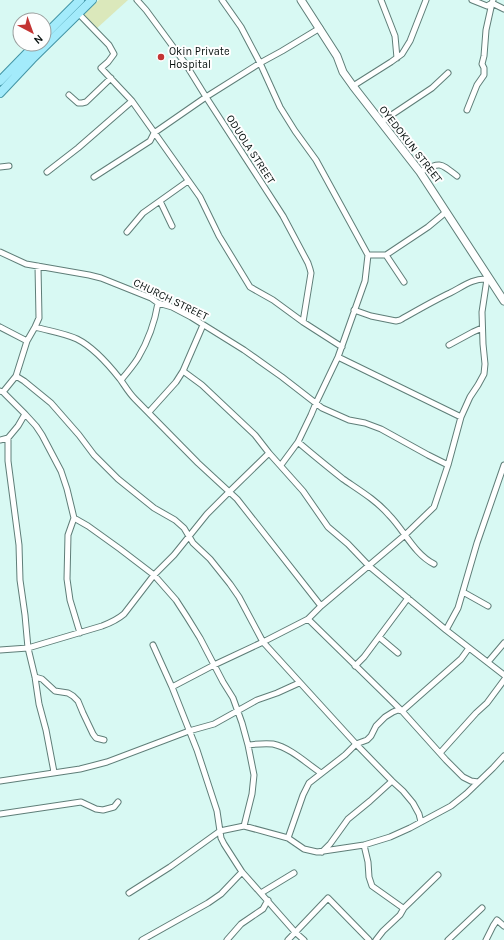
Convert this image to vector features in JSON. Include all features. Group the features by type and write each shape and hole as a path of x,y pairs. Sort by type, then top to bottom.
{"main road":[{"path":"52,28 80,0"},
{"path":"0,93 92,0"},
{"path":"0,81 28,52"}],"street":[{"name":"ODUOLA STREET","path":"137,0 172,45 283,216 311,273 303,322"},
{"path":"222,0 241,27 260,63 280,107 316,160 368,255 365,282 338,357 298,442 281,465"},
{"name":"OYEDOKUN STREET","path":"301,0 337,56 344,72 353,86 420,172 504,301"},
{"path":"381,0 395,36 397,58"},
{"path":"353,86 402,54 406,48 426,0"},
{"path":"472,0 486,6 492,2"},
{"path":"492,2 504,9"},
{"path":"467,110 477,85 484,75 484,68 482,64 486,30 492,2"},
{"path":"78,13 109,46 114,54 101,68 132,101 200,197 219,236 250,287 273,300 303,322 342,347"},
{"path":"94,177 150,141 154,133 206,98 260,63 320,28"},
{"path":"381,122 432,88 448,73"},
{"path":"69,95 78,103 86,102 111,78"},
{"path":"47,172 78,148 132,101"},
{"path":"420,172 441,165 457,176"},
{"path":"0,167 9,166"},
{"path":"128,232 143,213 188,181"},
{"path":"160,201 172,226"},
{"path":"368,255 386,255 428,227 446,212"},
{"name":"CHURCH STREET","path":"0,252 26,264 101,278 172,307 203,324 263,363 322,408 349,420 365,423 381,429 448,465"},
{"path":"386,255 404,282"},
{"path":"38,266 38,318 27,341 16,376 2,391 36,426 42,435 61,471 67,489 74,518 68,535 67,578 70,600 80,633"},
{"path":"354,310 371,316 396,321 400,320 433,301 486,275"},
{"path":"172,687 308,619 321,606 406,535 434,507 448,465 461,417 470,397 484,374 485,364 482,312 486,275"},
{"path":"121,380 138,358 156,315 158,302"},
{"path":"149,412 183,372 203,324"},
{"path":"0,327 27,341"},
{"path":"35,327 67,335 78,340 89,347 105,362 135,399 198,463 237,499 321,606"},
{"path":"449,345 482,328"},
{"path":"338,357 461,417"},
{"path":"183,372 208,390 255,435 303,491 328,527 348,544 369,566 446,630 504,675"},
{"path":"16,376 51,403 94,455 118,479 154,508 175,520 184,528 192,543 210,559 230,584 239,597 263,642 356,744 392,781 403,790 413,803 419,814 421,822"},
{"path":"0,440 8,438 18,426 25,414"},
{"path":"8,438 8,461 19,545 20,580 28,648 54,772"},
{"path":"298,442 343,479 373,500 389,515 425,559 434,564"},
{"path":"0,650 28,648 112,623 119,618 124,614 154,575 174,555 207,514 269,453"},
{"path":"446,630 458,608 477,543 504,465"},
{"path":"74,518 88,526 154,575 176,600 200,638 233,698 242,722 248,745 254,775 252,794 244,826"},
{"path":"463,592 488,606"},
{"path":"355,666 364,657 408,598"},
{"path":"308,619 402,711 463,777 471,781 478,782"},
{"path":"379,637 398,653"},
{"path":"488,662 504,643"},
{"path":"153,645 172,687 211,792 217,811 221,838 224,844 242,872 295,932 304,940"},
{"path":"288,838 305,789 309,783 345,755 356,744 371,736 376,726 385,717 398,710 402,711 461,659 469,648"},
{"path":"35,677 42,679 55,691 68,693 73,696 78,702 93,734 96,738 104,740"},
{"path":"440,753 487,703 504,680"},
{"path":"0,781 80,769 107,762 189,731 214,724 256,700 300,683"},
{"path":"248,745 272,744 283,748 290,751 321,773"},
{"path":"129,894 220,831 244,826 288,838 304,849 317,852 364,846 410,828 451,806 466,794 504,756"},
{"path":"322,852 330,844 348,819 392,781"},
{"path":"0,814 81,802 96,809 103,810 114,807 118,802"},
{"path":"364,846 372,886 404,908"},
{"path":"142,940 208,903 221,894 242,872"},
{"path":"261,894 294,873"},
{"path":"376,940 382,931 400,915 404,908 438,875"},
{"path":"288,940 328,898 369,940"},
{"path":"227,940 240,924 263,909 268,900"},
{"path":"448,940 482,908"},
{"path":"486,940 497,920 504,926"}],"green space":[{"path":"99,0 128,0 96,29 83,14"}],"place":[{"name":"Okin Private Hospital","path":"161,57"}]}
